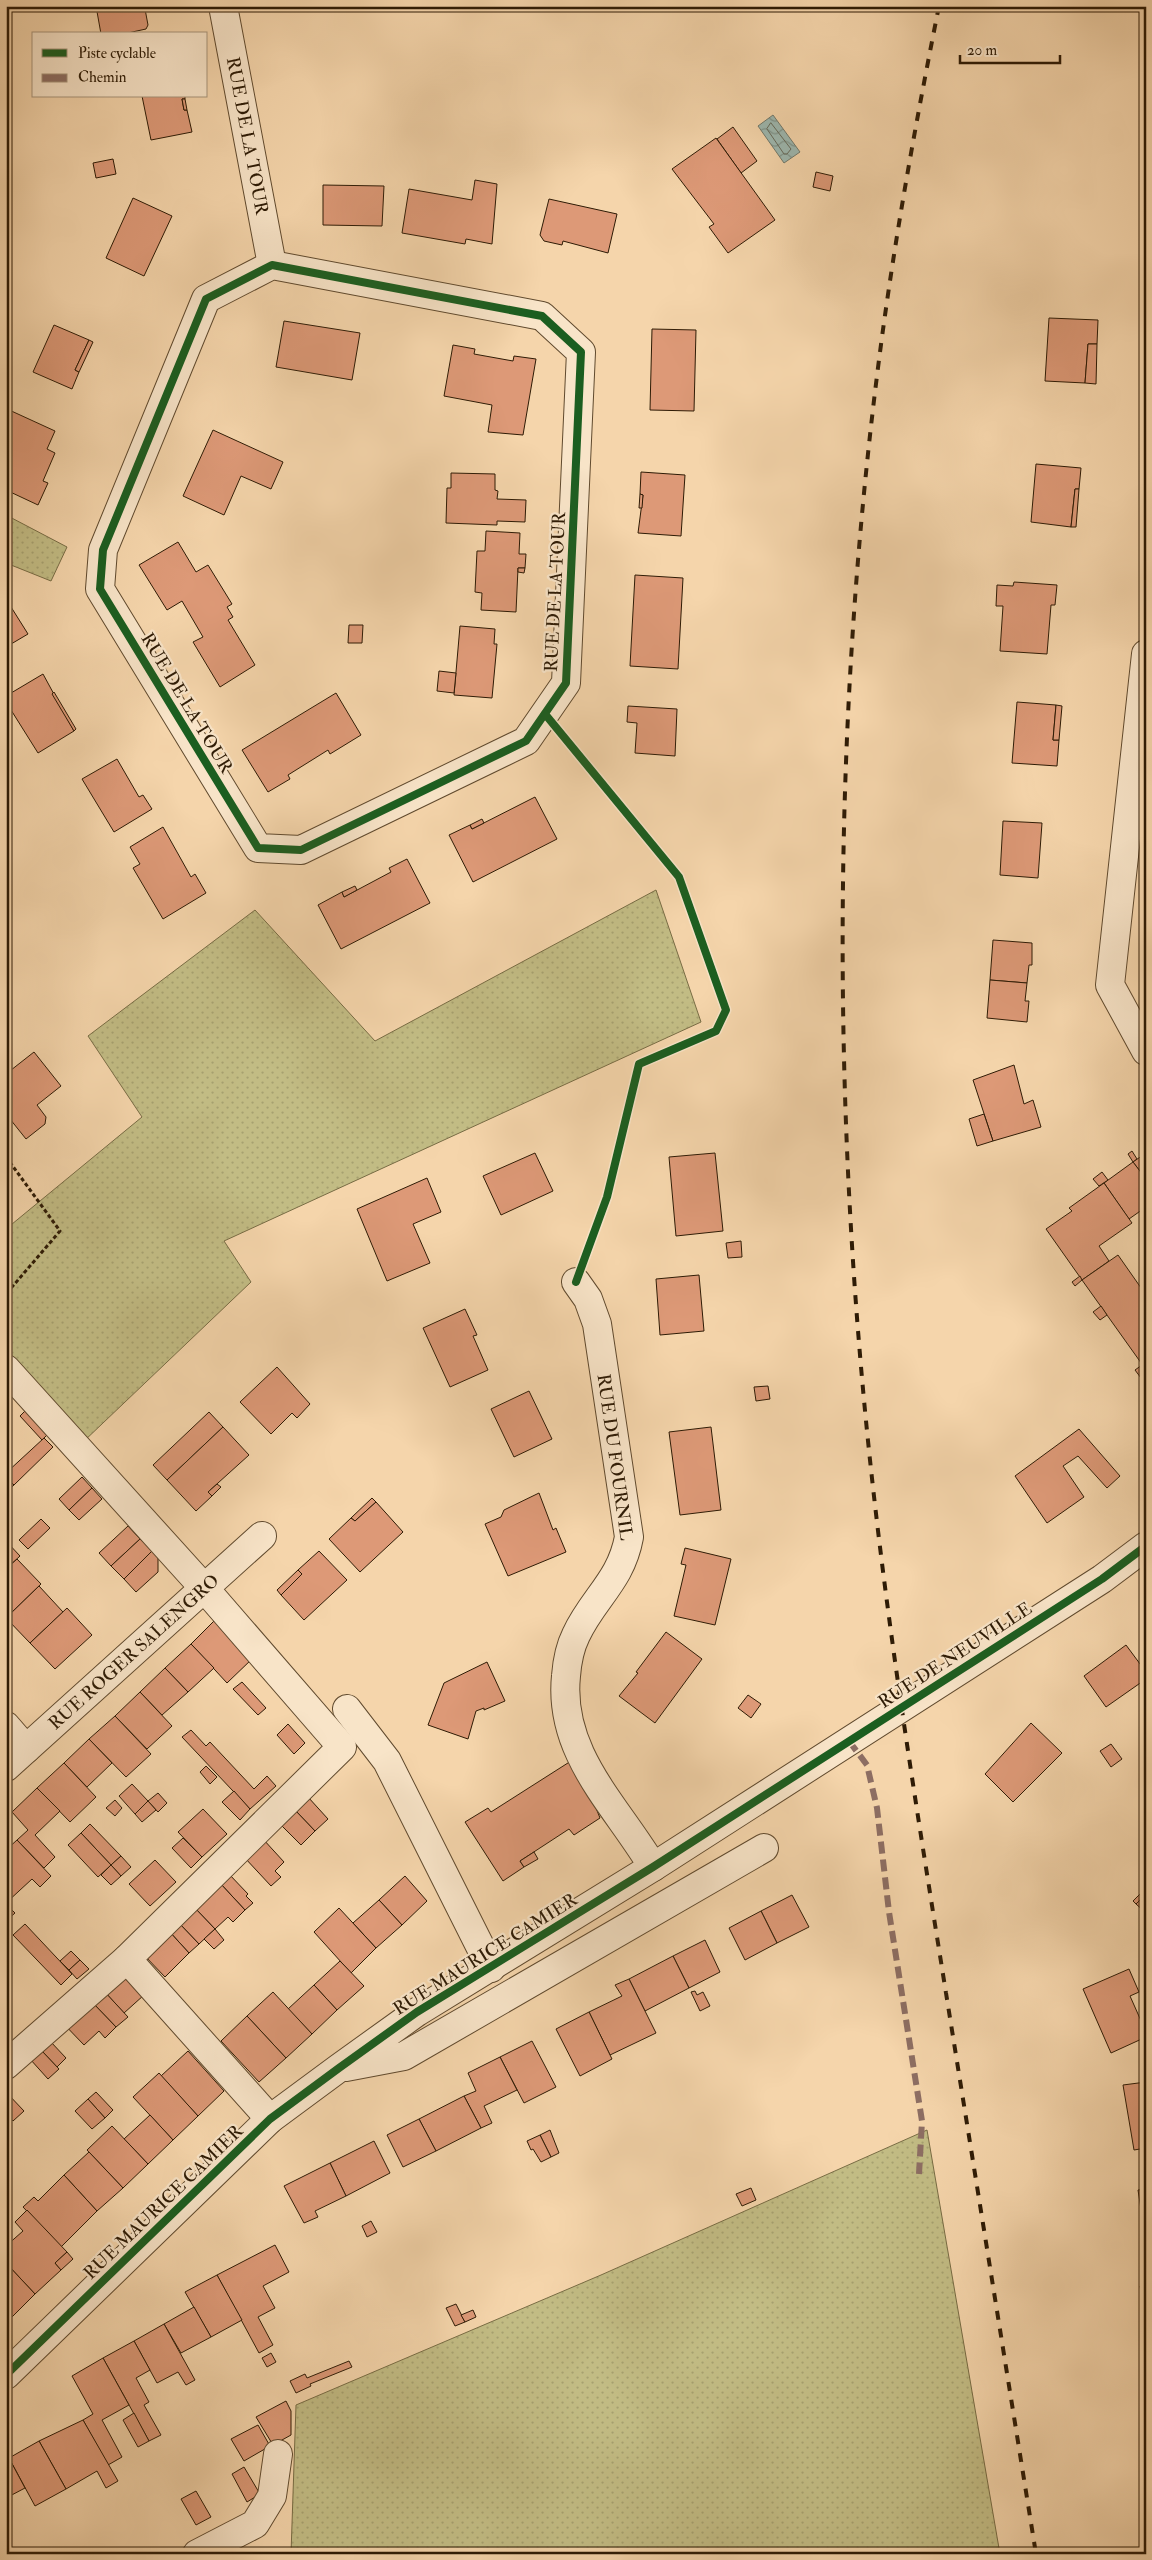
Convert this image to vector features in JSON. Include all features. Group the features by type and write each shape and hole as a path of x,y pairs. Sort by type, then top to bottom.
{"street":[{"name":"RUE DE LA TOUR","path":"223,6 272,265"},
{"name":"RUE DE LA TOUR","path":"272,265 542,316 581,352 566,683 545,714 526,741 301,850 258,848 100,589 104,550 206,299 272,265"},
{"path":"1146,654 1110,984 1146,1051"},
{"name":"RUE DU FOURNIL","path":"576,1282 588,1299 597,1324 629,1537 626,1556 617,1574 576,1636 567,1666 564,1697 568,1724 577,1751 652,1867"},
{"path":"6,1369 206,1589 342,1747 127,1959 6,2065"},
{"name":"RUE ROGER SALENGRO","path":"6,1767 206,1589 262,1536"},
{"name":"RUE DE NEUVILLE","path":"779,1785 1102,1579 1146,1546"},
{"path":"347,1709 387,1762 491,1968"},
{"path":"6,1726 26,1749"},
{"name":"RUE MAURICE CAMIER","path":"6,2375 270,2119 417,2012 491,1968 779,1785"},
{"path":"340,2068 404,2056 764,1848"},
{"path":"127,1959 270,2119"},
{"path":"197,2554 255,2524 272,2496 278,2454"}],"path":[{"path":"545,714 679,877 726,1010 716,1031 638,1064 607,1197 576,1282"},
{"path":"6,1157 60,1231 6,1294"}],"shaded area":[{"path":"6,515 67,547 51,581 6,563"},
{"path":"656,890 701,1022 224,1241 251,1282 82,1443 6,1359 6,1229 142,1117 88,1036 255,910 375,1041"},
{"path":"927,2130 1000,2554 291,2554 296,2405 601,2275"}],"water":[{"path":"773,115 800,152 784,163 758,126"}],"building":[{"path":"96,6 141,6 145,9 148,25 146,29 132,32 101,32"},
{"path":"142,98 185,98 182,99 184,110 187,110 192,132 151,140"},
{"path":"182,99 185,99 187,110 184,110"},
{"path":"733,127 757,161 741,173 717,139"},
{"path":"716,138 775,220 728,253 709,227 714,224 672,169"},
{"path":"113,159 116,174 96,178 93,163"},
{"path":"816,172 833,176 830,191 813,187"},
{"path":"475,180 497,184 492,244 466,239 465,244 402,233 409,189 472,200"},
{"path":"323,185 384,186 382,226 323,225"},
{"path":"133,198 172,216 144,276 106,258"},
{"path":"549,199 617,214 608,253 563,241 562,245 544,241 540,235"},
{"path":"1049,318 1098,320 1097,344 1088,344 1085,383 1045,381"},
{"path":"284,321 360,333 352,380 276,367"},
{"path":"54,325 89,340 75,370 79,372 72,389 33,372"},
{"path":"652,329 696,330 694,411 650,410"},
{"path":"89,340 93,342 79,372 75,370"},
{"path":"1088,344 1097,344 1096,384 1085,383"},
{"path":"453,345 475,349 474,354 513,361 514,356 536,359 523,435 488,432 492,405 444,396"},
{"path":"7,409 55,431 47,449 55,453 43,481 48,483 38,505 6,490"},
{"path":"213,430 283,462 271,489 241,476 224,515 183,496"},
{"path":"1036,464 1081,468 1079,489 1075,489 1071,527 1031,522"},
{"path":"641,472 685,475 681,536 638,533 643,495 640,494"},
{"path":"451,473 495,474 495,490 498,491 497,499 526,500 525,522 497,521 497,525 446,523 447,488 451,488"},
{"path":"1075,489 1079,489 1076,527 1071,527"},
{"path":"640,494 643,495 642,508 639,508"},
{"path":"486,531 520,533 519,554 526,554 525,568 518,568 516,612 481,610 482,593 475,592 477,551 485,551"},
{"path":"178,542 196,572 208,565 232,604 227,607 233,617 228,620 255,665 220,687 193,642 203,637 182,601 167,610 139,565"},
{"path":"518,568 525,568 524,573 518,572"},
{"path":"635,575 683,578 678,669 630,666"},
{"path":"1014,582 1057,585 1055,605 1051,605 1047,654 1000,651 1003,606 996,606 997,585 1013,586"},
{"path":"6,599 28,634 6,647"},
{"path":"349,625 363,625 362,643 348,643"},
{"path":"460,626 495,629 494,644 497,644 492,698 454,695"},
{"path":"439,671 456,673 454,693 437,691"},
{"path":"43,674 74,731 38,753 6,702 6,696"},
{"path":"54,692 76,729 74,731 52,694"},
{"path":"336,693 361,735 330,754 328,750 288,775 290,779 268,792 242,750"},
{"path":"1017,702 1056,705 1053,740 1059,740 1057,766 1012,763"},
{"path":"1056,705 1062,706 1059,740 1053,740"},
{"path":"628,706 677,709 675,756 635,753 637,723 627,722"},
{"path":"117,759 139,797 143,795 152,809 114,832 82,779"},
{"path":"535,797 557,839 473,882 449,835 470,825 472,829"},
{"path":"482,819 484,823 472,829 470,825"},
{"path":"1003,821 1042,823 1038,878 1000,875"},
{"path":"163,827 191,877 195,874 206,893 163,919 133,868 140,864 130,847"},
{"path":"407,859 430,903 341,949 318,905 342,892 344,897 391,872 389,868"},
{"path":"355,886 357,890 344,897 342,892"},
{"path":"993,940 1032,943 1032,965 1029,965 1027,983 990,980"},
{"path":"990,980 1027,983 1025,1001 1029,1001 1027,1022 987,1018"},
{"path":"34,1052 61,1086 37,1105 46,1117 45,1124 26,1139 6,1114 6,1074"},
{"path":"1014,1065 1024,1104 1033,1100 1041,1127 993,1141 973,1080"},
{"path":"984,1114 993,1141 977,1146 969,1119"},
{"path":"1132,1151 1137,1159 1133,1162 1128,1154"},
{"path":"535,1153 553,1191 501,1215 483,1176"},
{"path":"715,1153 723,1231 676,1236 669,1157"},
{"path":"1146,1153 1146,1179 1133,1162"},
{"path":"1133,1162 1146,1179 1146,1207 1129,1219 1104,1183"},
{"path":"1102,1172 1108,1180 1099,1186 1093,1179"},
{"path":"427,1178 441,1212 413,1224 430,1263 387,1281 357,1209"},
{"path":"1104,1183 1132,1223 1099,1246 1109,1261 1082,1280 1046,1229 1072,1211 1069,1208"},
{"path":"741,1241 742,1257 728,1258 726,1243"},
{"path":"1118,1255 1146,1295 1144,1367 1082,1280"},
{"path":"699,1275 704,1331 660,1335 656,1279"},
{"path":"1080,1276 1082,1280 1075,1286 1072,1282"},
{"path":"1101,1306 1107,1315 1100,1320 1093,1312"},
{"path":"465,1309 477,1335 473,1336 488,1370 450,1387 423,1328"},
{"path":"1142,1365 1146,1375 1141,1378 1135,1370"},
{"path":"277,1367 310,1404 297,1418 292,1413 271,1434 240,1402"},
{"path":"768,1386 770,1399 756,1401 754,1387"},
{"path":"529,1391 552,1439 514,1457 491,1409"},
{"path":"30,1406 52,1430 42,1440 20,1416"},
{"path":"209,1412 223,1427 167,1480 153,1465"},
{"path":"223,1427 249,1455 208,1492 212,1496 196,1511 167,1480"},
{"path":"711,1427 721,1510 680,1515 669,1432"},
{"path":"1079,1429 1120,1476 1107,1488 1078,1456 1063,1466 1084,1497 1047,1523 1015,1476"},
{"path":"44,1438 53,1447 14,1485 6,1477 6,1473"},
{"path":"6,1477 14,1485 6,1492"},
{"path":"82,1477 92,1488 69,1510 59,1499"},
{"path":"217,1484 221,1487 212,1496 208,1492"},
{"path":"92,1488 102,1499 79,1520 69,1510"},
{"path":"539,1493 553,1530 556,1528 566,1552 508,1576 485,1524 501,1517 504,1510"},
{"path":"372,1498 376,1502 355,1521 351,1518"},
{"path":"376,1502 403,1532 360,1572 329,1539 351,1518 355,1521"},
{"path":"41,1519 50,1528 28,1549 19,1540"},
{"path":"128,1526 140,1539 111,1566 99,1553"},
{"path":"140,1539 152,1551 124,1579 111,1566"},
{"path":"6,1541 20,1556 6,1569"},
{"path":"685,1548 731,1559 715,1625 674,1616 686,1565 681,1564"},
{"path":"152,1551 158,1558 158,1572 136,1592 124,1579"},
{"path":"319,1551 347,1580 304,1620 281,1595 302,1574 298,1570"},
{"path":"17,1559 41,1584 6,1618 6,1569"},
{"path":"298,1570 302,1574 281,1595 277,1590"},
{"path":"39,1586 63,1612 30,1643 6,1618"},
{"path":"67,1608 92,1635 55,1669 30,1643"},
{"path":"216,1619 253,1658 227,1683 191,1644"},
{"path":"666,1632 702,1659 655,1723 619,1696 638,1673 636,1672"},
{"path":"191,1644 214,1668 188,1692 165,1668"},
{"path":"1126,1645 1146,1672 1146,1679 1106,1707 1084,1676"},
{"path":"487,1662 505,1701 484,1710 484,1708 476,1711 468,1739 428,1725 444,1683"},
{"path":"165,1668 188,1692 162,1715 140,1692"},
{"path":"242,1682 266,1708 258,1715 233,1689"},
{"path":"140,1692 172,1726 147,1749 115,1716"},
{"path":"748,1695 761,1704 751,1718 738,1708"},
{"path":"115,1716 151,1754 126,1777 89,1739"},
{"path":"1031,1723 1062,1753 1013,1802 985,1774"},
{"path":"288,1724 305,1743 294,1754 277,1735"},
{"path":"191,1730 206,1746 210,1742 254,1789 267,1776 276,1786 250,1809 182,1737"},
{"path":"89,1739 112,1763 87,1787 64,1763"},
{"path":"1111,1744 1122,1759 1111,1767 1100,1751"},
{"path":"571,1761 588,1788 600,1818 574,1835 569,1829 520,1861 524,1867 503,1881 465,1822 488,1808 491,1812"},
{"path":"64,1763 96,1797 70,1822 37,1788"},
{"path":"206,1766 217,1777 210,1784 200,1772"},
{"path":"132,1784 148,1801 135,1814 119,1796"},
{"path":"37,1788 60,1811 35,1835 55,1857 44,1868 17,1840 28,1830 12,1812"},
{"path":"234,1791 250,1809 240,1820 222,1802"},
{"path":"158,1793 167,1803 158,1812 148,1801"},
{"path":"308,1797 328,1819 315,1831 294,1809"},
{"path":"115,1800 122,1808 115,1816 106,1808"},
{"path":"148,1801 156,1810 142,1822 135,1814"},
{"path":"203,1809 227,1834 202,1857 178,1832"},
{"path":"294,1809 315,1831 301,1845 279,1823"},
{"path":"90,1824 121,1856 111,1865 81,1833"},
{"path":"81,1833 111,1865 98,1877 68,1845"},
{"path":"183,1838 202,1857 191,1868 172,1848"},
{"path":"263,1839 284,1862 275,1871 281,1877 271,1886 244,1857"},
{"path":"17,1840 51,1876 40,1887 32,1879 6,1903 6,1850"},
{"path":"534,1852 538,1859 524,1867 520,1861"},
{"path":"121,1856 131,1867 121,1876 111,1865"},
{"path":"155,1860 176,1882 150,1906 129,1884"},
{"path":"111,1865 121,1876 111,1885 101,1875"},
{"path":"228,1873 248,1894 246,1896 253,1903 245,1910 219,1882"},
{"path":"405,1876 427,1901 402,1925 379,1900"},
{"path":"219,1882 245,1910 233,1922 228,1917 215,1929 193,1906"},
{"path":"1146,1888 1146,1894 1136,1904 1133,1901"},
{"path":"1146,1894 1146,1913 1136,1904"},
{"path":"792,1895 809,1927 777,1943 761,1911"},
{"path":"379,1900 402,1925 376,1948 353,1923"},
{"path":"6,1904 15,1913 6,1921"},
{"path":"193,1906 215,1929 199,1944 177,1921"},
{"path":"339,1908 376,1948 351,1973 314,1932"},
{"path":"761,1911 777,1943 745,1960 729,1928"},
{"path":"177,1921 199,1944 189,1953 168,1930"},
{"path":"25,1924 72,1974 61,1985 13,1935"},
{"path":"215,1929 224,1940 214,1949 204,1939"},
{"path":"168,1930 189,1953 165,1977 143,1954"},
{"path":"705,1940 720,1972 689,1988 673,1956"},
{"path":"71,1951 80,1960 69,1970 60,1961"},
{"path":"673,1956 689,1988 645,2011 629,1979"},
{"path":"80,1960 89,1969 77,1979 69,1970"},
{"path":"340,1961 364,1986 337,2010 314,1985"},
{"path":"1129,1969 1139,1992 1130,1996 1146,2032 1146,2037 1111,2053 1083,1989"},
{"path":"118,1977 131,1981 144,1995 124,2013 103,1990"},
{"path":"629,1979 656,2033 610,2055 589,2012 622,1996 615,1985"},
{"path":"314,1985 337,2010 312,2034 288,2009"},
{"path":"103,1990 128,2017 116,2027 91,2001"},
{"path":"695,1991 697,1995 703,1992 710,2006 700,2011 691,1992"},
{"path":"273,1992 312,2034 286,2058 247,2016"},
{"path":"91,2001 116,2027 105,2038 99,2031 84,2045 60,2020"},
{"path":"589,2012 612,2059 580,2076 556,2029"},
{"path":"247,2016 286,2058 259,2082 221,2041"},
{"path":"50,2041 66,2058 57,2067 41,2050"},
{"path":"532,2041 556,2087 524,2103 500,2057"},
{"path":"41,2050 59,2069 48,2079 30,2059"},
{"path":"188,2051 224,2091 198,2116 161,2076"},
{"path":"500,2057 517,2090 484,2106 492,2123 481,2128 464,2096 476,2091 468,2073"},
{"path":"159,2073 198,2116 173,2140 133,2097"},
{"path":"1146,2082 1146,2148 1134,2150 1123,2085"},
{"path":"6,2092 24,2111 13,2121 6,2114"},
{"path":"96,2092 113,2110 105,2118 88,2099"},
{"path":"464,2096 481,2128 436,2151 419,2119"},
{"path":"88,2099 105,2118 92,2129 75,2111"},
{"path":"150,2115 173,2140 148,2164 124,2139"},
{"path":"419,2119 436,2151 403,2167 387,2135"},
{"path":"112,2126 148,2164 123,2188 87,2150"},
{"path":"550,2130 559,2153 551,2157 540,2135"},
{"path":"540,2135 551,2157 541,2162 533,2149 531,2150 527,2141"},
{"path":"374,2141 390,2173 346,2196 330,2163"},
{"path":"89,2152 123,2188 97,2211 64,2175"},
{"path":"330,2163 346,2196 315,2211 318,2217 304,2223 284,2186"},
{"path":"64,2175 97,2211 61,2247 23,2207 34,2197 38,2201"},
{"path":"751,2188 756,2200 742,2206 736,2194"},
{"path":"1146,2189 1146,2242 1138,2190"},
{"path":"27,2210 67,2252 55,2263 61,2270 35,2294 6,2263 6,2246 23,2231 15,2222"},
{"path":"371,2221 377,2232 367,2237 362,2226"},
{"path":"275,2245 289,2272 263,2286 275,2308 258,2317 273,2345 259,2353 217,2275"},
{"path":"67,2252 73,2259 61,2270 55,2263"},
{"path":"6,2263 35,2294 11,2318 6,2313"},
{"path":"217,2275 242,2320 211,2337 185,2292"},
{"path":"1146,2285 1146,2321 1140,2286"},
{"path":"456,2304 465,2322 455,2326 446,2308"},
{"path":"194,2307 211,2337 181,2353 164,2324"},
{"path":"473,2310 476,2317 465,2322 461,2315"},
{"path":"164,2324 195,2380 186,2385 178,2372 157,2383 134,2341"},
{"path":"134,2341 150,2370 136,2378 149,2402 144,2405 161,2435 149,2441 103,2358"},
{"path":"271,2353 276,2362 267,2367 262,2358"},
{"path":"103,2358 129,2405 102,2420 122,2457 108,2465 83,2420 93,2414 72,2376"},
{"path":"349,2361 352,2367 310,2384 311,2386 296,2393 290,2381 305,2374 307,2378"},
{"path":"286,2401 291,2411 291,2435 273,2445 256,2417"},
{"path":"134,2413 149,2441 138,2447 123,2420"},
{"path":"83,2420 118,2481 106,2488 97,2471 66,2489 39,2441"},
{"path":"258,2425 270,2446 244,2461 231,2439"},
{"path":"39,2441 66,2489 35,2506 9,2458"},
{"path":"9,2458 25,2488 6,2498 6,2460"},
{"path":"244,2467 260,2494 247,2502 232,2474"},
{"path":"196,2491 211,2517 196,2525 181,2499"}],"railway":[{"path":"939,6 908,171 882,337 866,472 854,608 843,883 843,1021 847,1159 855,1295 867,1431 892,1643 1036,2554"}],"marked path":[{"path":"849,1741 867,1765 877,1808 889,1912 922,2121 919,2174"}],"cycle path":[{"path":"272,265 542,316 581,352 566,683 526,741 301,850 258,848 100,589 103,550 206,299 272,265"},
{"path":"545,714 679,877 726,1010 716,1031 639,1064 607,1197 576,1282"},
{"path":"6,2375 270,2119 339,2068 417,2012 653,1867 1102,1579 1146,1546"}]}
